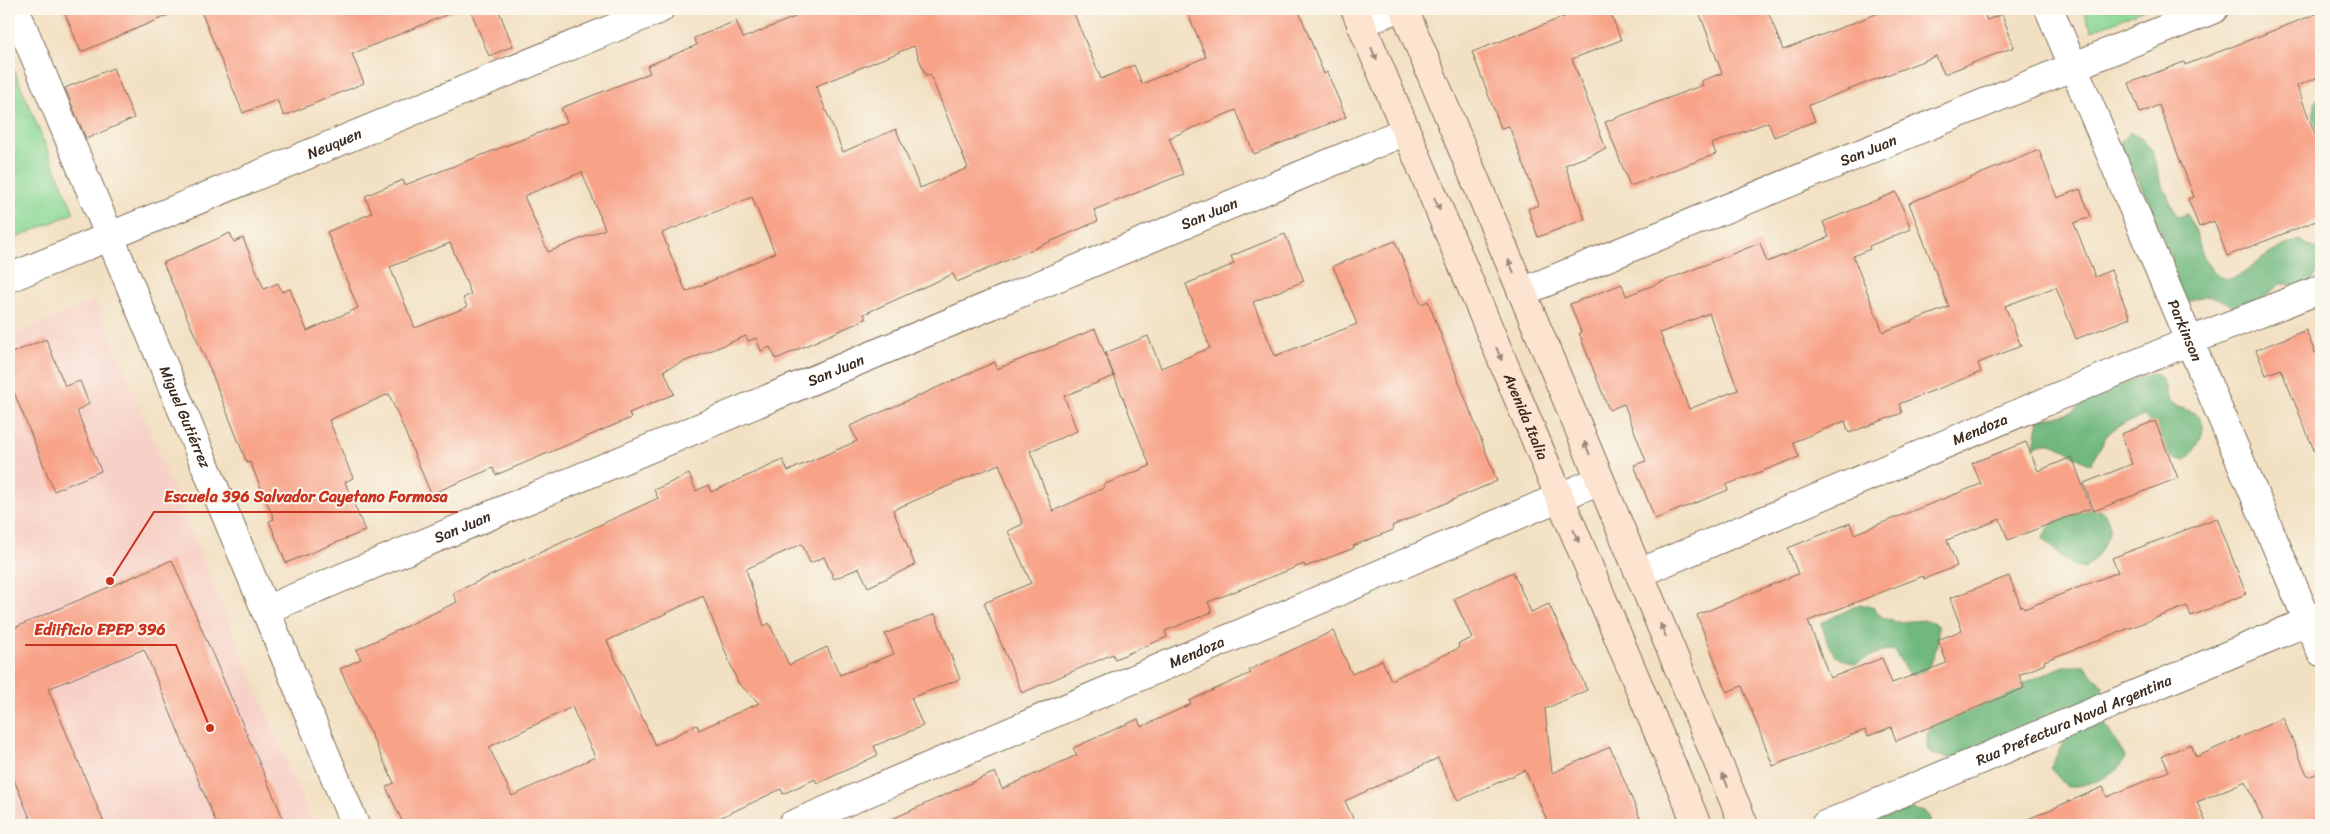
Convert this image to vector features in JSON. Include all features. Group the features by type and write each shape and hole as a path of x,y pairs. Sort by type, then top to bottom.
{"main road":[{"path":"1404,9 1744,825"},
{"name":"Avenida Italia","path":"1358,16 1697,825"}],"street":[{"name":"Miguel Gutiérrez","path":"15,9 355,825"},
{"name":"Neuquen","path":"9,278 660,9"},
{"path":"1358,16 1395,9"},
{"name":"Parkinson","path":"2049,9 2190,341 2315,618 2321,652"},
{"name":"San Juan","path":"1522,292 2073,65 2214,9"},
{"name":"San Juan","path":"265,610 1406,131"},
{"name":"Mendoza","path":"1639,573 2190,341 2321,289"},
{"name":"Mendoza","path":"792,825 1600,480"},
{"name":"Rua Prefectura Naval Argentina","path":"1826,825 2315,618"}],"shaded area":[{"path":"95,300 313,825 9,825 9,337"}],"green space":[{"path":"2082,9 2145,9 2092,31"},
{"path":"9,58 74,213 9,241"},
{"path":"2321,94 2321,142 2314,117 2314,103"},
{"path":"2130,132 2142,139 2152,151 2160,179 2177,217 2187,214 2207,263 2212,270 2219,276 2227,279 2234,278 2287,244 2299,240 2321,252 2318,270 2308,285 2280,284 2265,297 2238,311 2225,302 2213,297 2199,298 2185,303 2178,290 2172,263 2157,220 2139,181 2123,156 2120,142"},
{"path":"2152,374 2159,375 2161,378 2171,403 2194,413 2203,424 2198,444 2186,460 2170,456 2165,451 2144,416 2118,426 2107,435 2091,464 2057,445 2050,443 2034,447 2039,419 2069,413 2097,394"},
{"path":"2091,508 2099,509 2105,514 2109,521 2109,528 2105,543 2085,569 2067,561 2043,539 2050,526 2062,518"},
{"path":"1860,604 1874,608 1883,618 1896,622 1926,620 1938,626 1935,651 1931,662 1923,673 1909,675 1894,650 1881,651 1856,664 1840,658 1831,650 1821,623"},
{"path":"2064,666 2085,666 2103,687 2101,709 2105,724 2125,756 2122,763 2109,775 2083,785 2067,787 2050,768 2071,728 2065,716 2038,720 1954,759 1932,754 1927,749 1927,734 1931,728 1930,723"},
{"path":"1912,809 1925,812 1930,818 1930,825 1856,825"}],"building":[{"path":"63,9 183,9 81,52"},
{"path":"200,9 460,9 352,54 364,83 284,116 277,100 243,113"},
{"path":"470,9 498,9 513,46 489,56"},
{"path":"791,9 1072,9 1101,79 1134,65 1142,84 1206,57 1186,9 1298,9 1324,74 1327,72 1346,117 1254,154 1236,110 1169,138 1183,174 1094,210 1098,221 957,282 953,274 864,314 866,319 776,359 770,347 761,351 756,338 748,341 746,336 664,370 674,394 629,413 631,418 496,475 493,468 431,494 389,394 329,420 353,478 345,482 365,531 286,563 269,521 274,519 250,462 247,463 210,369 163,263 230,233 234,242 243,238 264,289 278,283 282,292 290,289 307,331 358,308 327,232 372,213 365,196 403,180 405,185 567,122 561,108 650,73 647,66 697,45 694,38 736,21 743,38 795,17","holes":["914,46 926,76 930,74 968,168 920,188 896,129 843,152 816,86","582,172 605,229 548,252 524,196","752,197 775,253 686,292 662,233","450,243 471,294 463,298 467,307 415,328 390,267"]},
{"path":"1561,9 1609,9 1621,40 1572,59 1606,149 1565,165 1585,219 1538,237 1528,209 1539,205 1509,126 1501,128 1472,52 1564,17"},
{"path":"1698,9 1767,9 1783,50 1889,9 1982,9 1987,20 2002,14 2014,47 1944,74 1936,56 1809,105 1815,121 1774,137 1768,122 1712,144 1716,154 1630,186 1605,122 1703,85 1701,81 1722,73"},
{"path":"2321,12 2321,76 2297,86 2321,150 2321,219 2227,256 2214,221 2199,227 2188,199 2194,197 2159,105 2140,113 2129,83 2184,62 2185,65"},
{"path":"113,68 134,118 86,139 65,88"},
{"path":"2039,150 2057,198 2080,189 2091,217 2074,223 2095,277 2111,270 2130,318 2076,339 2056,287 2005,306 2021,346 1978,363 1981,372 1899,404 1902,413 1849,433 1845,421 1793,442 1799,457 1726,485 1728,490 1655,519 1634,465 1646,461 1624,404 1609,410 1579,333 1581,332 1570,304 1622,284 1626,296 1760,243 1767,262 1829,237 1823,222 1896,192 1911,229 1869,246 1870,249 1853,256 1883,332 1949,307 1909,203","holes":["1709,313 1738,390 1689,409 1660,333"]},
{"path":"1285,234 1304,281 1253,302 1275,356 1357,324 1333,266 1395,241 1421,304 1428,301 1497,481 1392,526 1393,530 1353,546 1354,548 1305,567 1304,564 1208,602 1212,612 1165,631 1167,637 1115,659 1113,654 1022,693 984,603 1031,583 1008,531 1023,524 999,464 893,510 915,565 868,587 859,568 834,579 824,557 810,563 802,544 746,569 764,626 769,623 789,665 827,647 840,675 894,654 885,634 935,614 960,679 911,698 923,726 874,746 878,755 817,784 815,779 783,794 781,789 705,825 404,825 386,787 394,783 340,669 361,659 356,650 457,602 453,593 658,498 654,490 689,474 696,491 708,485 711,492 783,460 788,471 857,441 850,426 995,362 997,369 1095,329 1114,376 1064,396 1077,431 1030,451 1053,511 1104,488 1103,485 1150,466 1105,353 1148,336 1161,368 1210,348 1186,284 1234,264 1231,256","holes":["703,596 738,683 759,703 699,730 697,725 655,745 607,641","572,707 595,757 512,796 489,747"]},
{"path":"2306,330 2315,353 2321,350 2320,465 2281,369 2266,375 2256,350"},
{"path":"46,339 65,386 80,381 89,404 77,411 101,471 54,491 9,380 9,354"},
{"path":"2155,421 2178,478 2094,511 2084,483 2132,464 2121,434"},
{"path":"2026,442 2038,471 2072,457 2091,508 2008,540 2000,519 1947,540 1957,566 1924,579 1923,576 1808,621 1830,678 1882,658 1892,683 1947,663 1938,640 1962,630 1950,598 2009,576 2021,607 2023,606 2024,609 2118,572 2112,558 2217,518 2246,594 2191,616 2187,606 2044,661 2045,664 2019,675 2024,688 1896,741 1891,727 1868,736 1865,730 1773,766 1742,686 1727,692 1697,615 1798,574 1788,548 1850,523 1854,534 1981,484 1972,463"},
{"path":"172,560 286,825 217,825 144,649 48,689 105,825 33,825 9,768 9,630"},
{"path":"1513,572 1531,612 1549,604 1587,690 1545,709 1552,773 1610,747 1643,825 1549,825 1525,770 1458,801 1438,758 1345,801 1356,825 879,825 995,772 1002,789 1077,755 1073,748 1138,719 1141,727 1191,704 1189,701 1251,673 1249,670 1333,631 1352,674 1382,660 1391,680 1459,648 1458,644 1472,638 1454,599"},
{"path":"2283,718 2308,777 2321,772 2321,825 2265,825 2246,781 2197,802 2207,825 2014,825 2103,787 2107,797 2169,771 2162,756 2191,744 2196,757"}],"place":[{"name":"Escuela 396 Salvador Cayetano Formosa","path":"110,581"},
{"name":"Ediificio EPEP 396","path":"210,728"}]}
